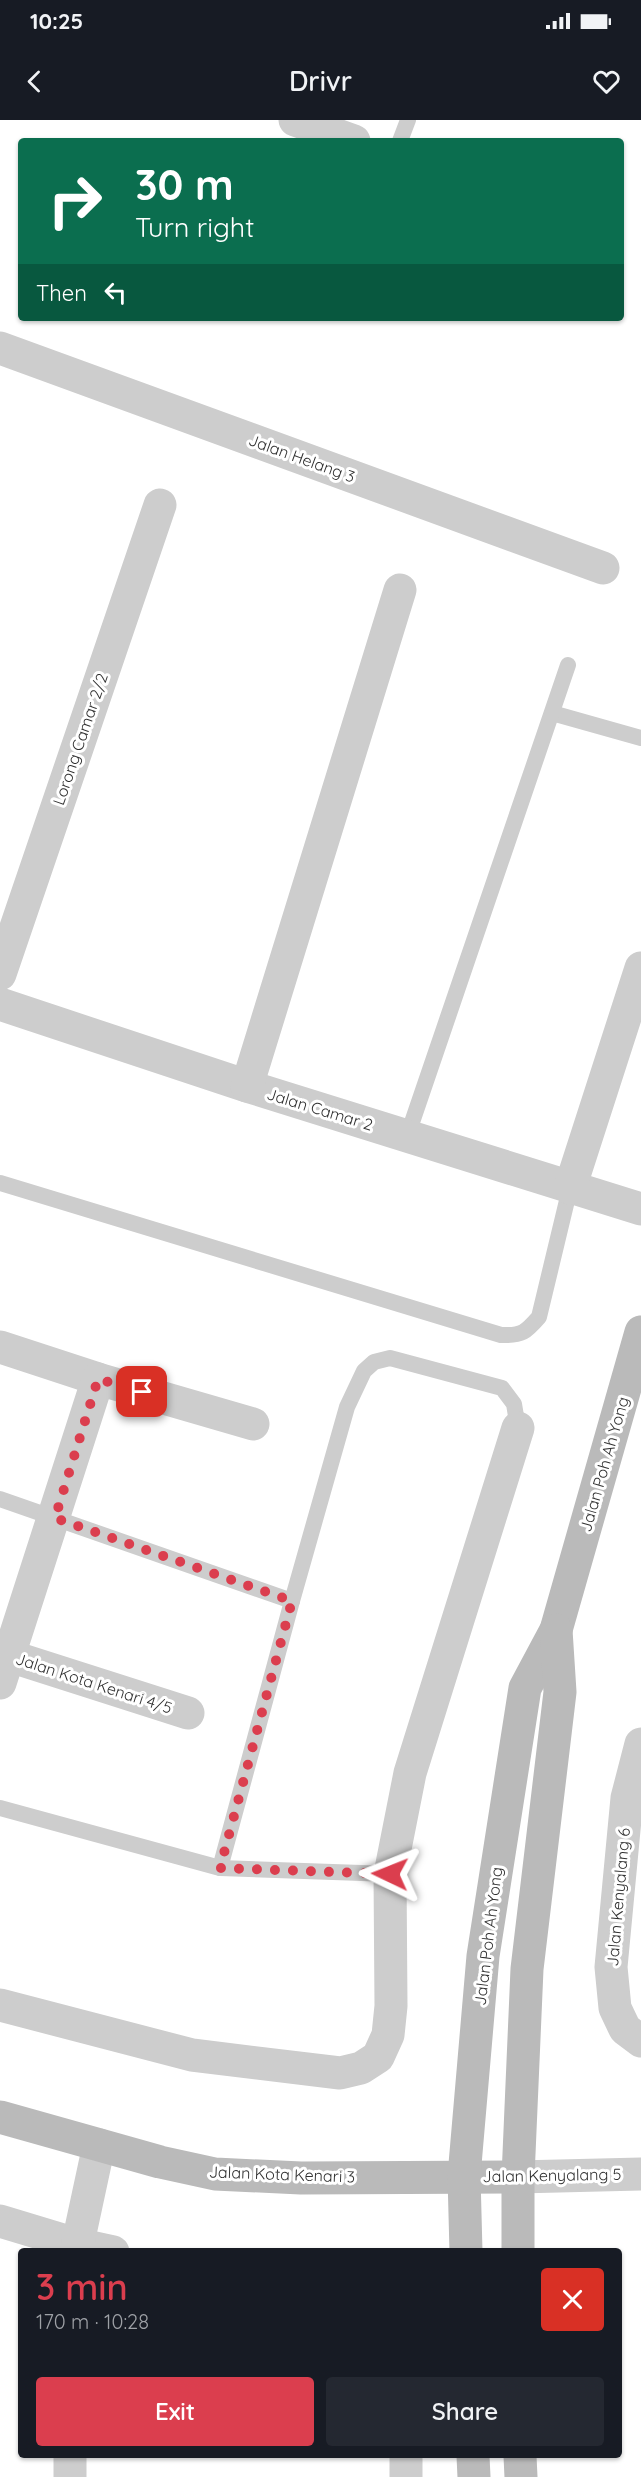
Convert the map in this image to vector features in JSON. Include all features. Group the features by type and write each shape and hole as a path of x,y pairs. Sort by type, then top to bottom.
{"main road":[{"name":"Jalan Poh Ah Yong","path":"466,2248 464,2176 483,1956 525,1688 556,1630 641,1332"},
{"name":"Jalan Poh Ah Yong","path":"518,2248 518,2177 526,1969 560,1692 556,1630"},
{"name":"Jalan Kota Kenari 3","path":"0,2117 160,2162 215,2174 301,2178 464,2176"},
{"name":"Jalan Kenyalang 5","path":"464,2176 518,2177"},
{"path":"473,2458 474,2477"},
{"path":"520,2458 520,2477"}],"street":[{"path":"295,120 346,138"},
{"name":"Jalan Helang 3","path":"0,348 603,568"},
{"name":"Lorong Camar 2/2","path":"0,974 160,505"},
{"path":"247,1086 400,590"},
{"path":"570,1188 641,968"},
{"name":"Jalan Camar 2","path":"0,1004 247,1086 641,1209"},
{"path":"0,1347 98,1379 253,1424"},
{"path":"3,1664 55,1518 98,1379"},
{"path":"0,2005 192,2055 340,2073 361,2068 378,2057 388,2035 391,2006 390,1874 410,1773 519,1428"},
{"name":"Jalan Kota Kenari 4/5","path":"3,1664 188,1713"},
{"name":"Jalan Kenyalang 6","path":"641,1744 627,1798 611,1967 615,2008 625,2030 641,2041"},
{"path":"0,2221 76,2248 99,2145"},
{"name":"Jalan Kenyalang 5","path":"518,2177 641,2174"},
{"path":"70,2458 70,2477"},
{"path":"405,2458 406,2477"}],"lane":[{"path":"401,138 408,120"},
{"path":"407,1137 568,665"},
{"path":"552,713 641,738"},
{"path":"0,1183 501,1335 517,1336 528,1329 539,1317 570,1188"},
{"path":"220,1868 347,1407 363,1371 374,1362 390,1358 502,1388 514,1404 519,1428"},
{"path":"0,1499 292,1601"},
{"path":"0,1808 220,1868 390,1874"}],"route":[{"path":"142,1392 98,1379 55,1518 292,1601 220,1868 390,1874"}]}
